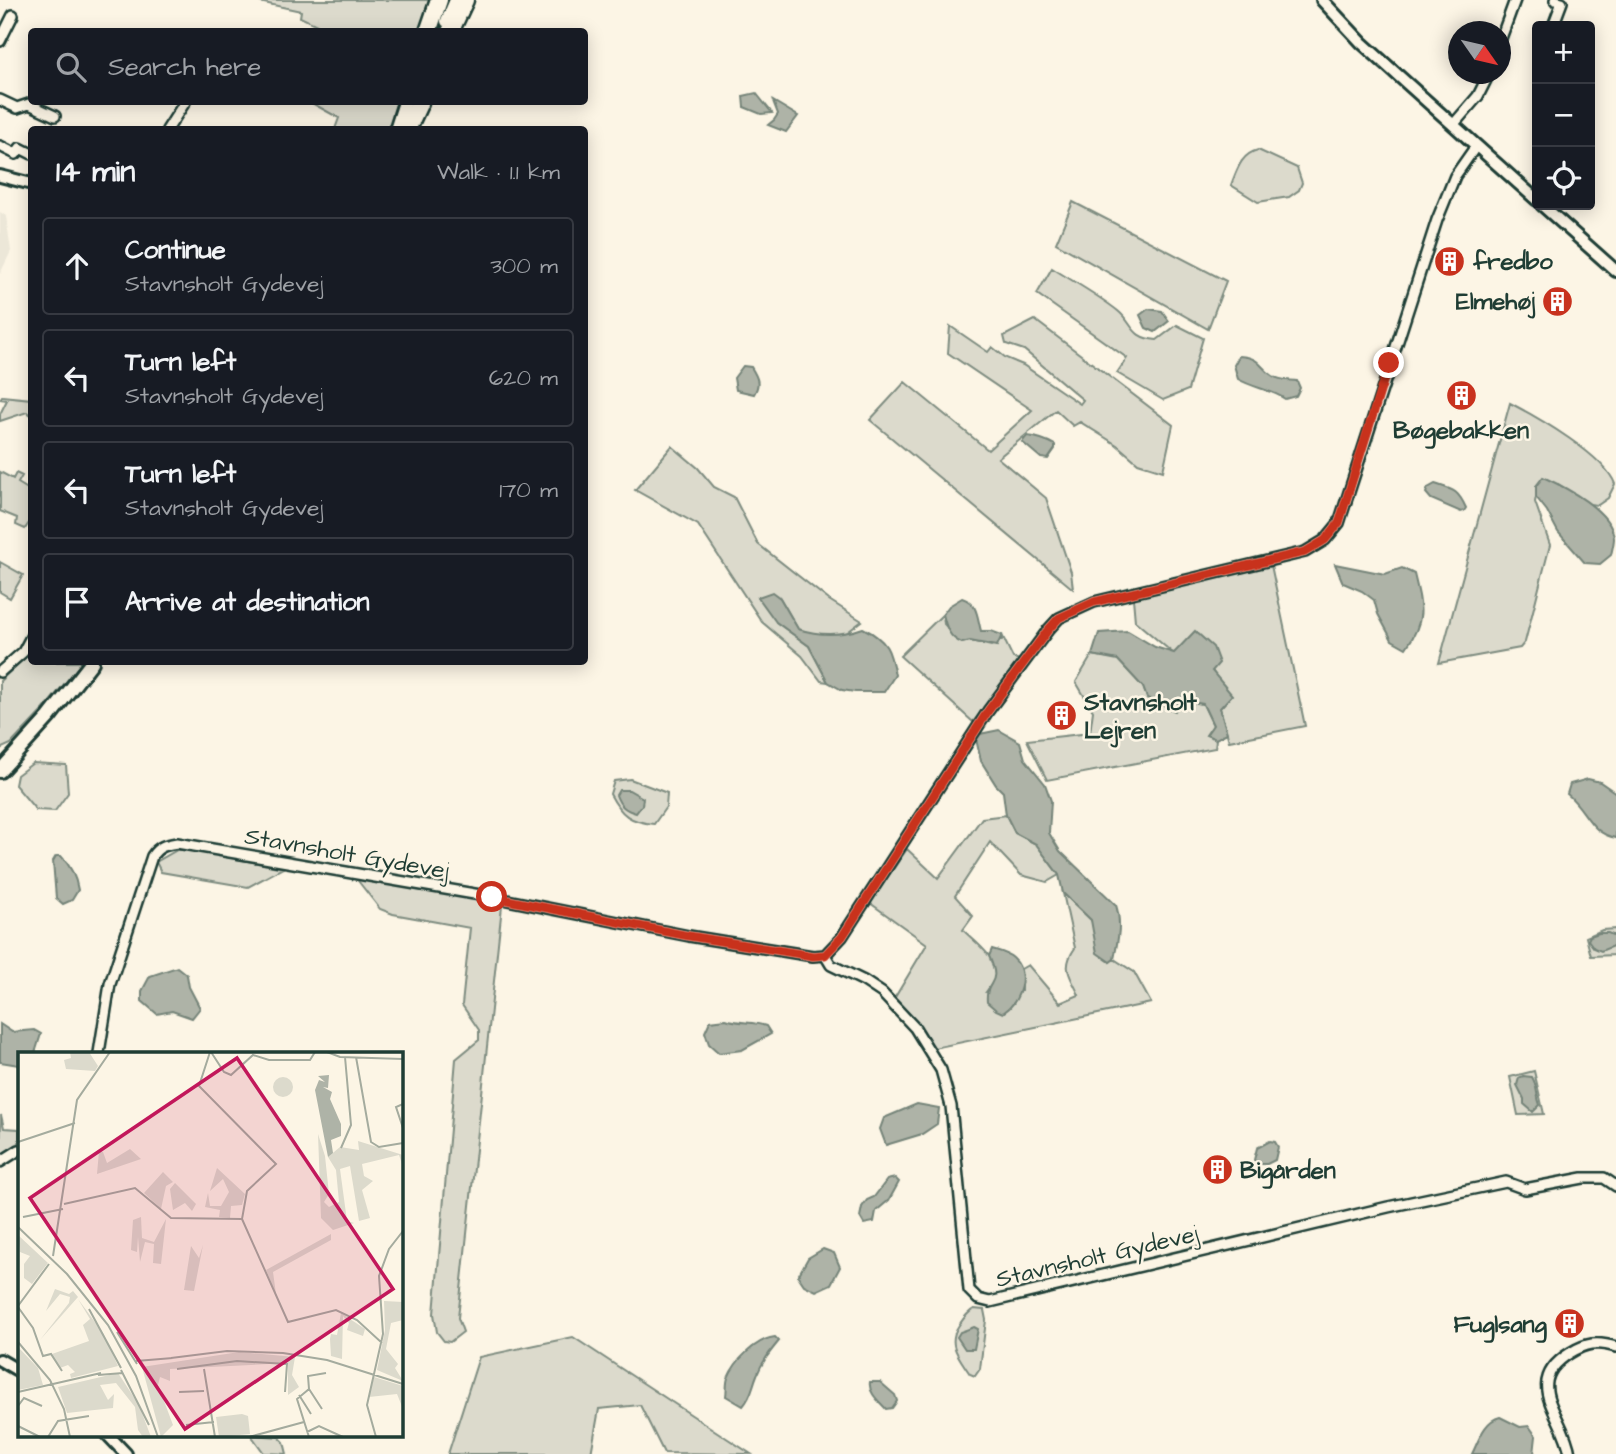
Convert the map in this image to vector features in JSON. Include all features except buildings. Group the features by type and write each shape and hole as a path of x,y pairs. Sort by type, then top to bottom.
{"highway":[{"path":"431,28 441,0"},
{"path":"452,28 465,0"},
{"path":"409,126 419,105"}],"main road":[{"path":"445,28 456,0"},
{"path":"399,126 404,105"},
{"path":"400,126 410,105"},
{"path":"0,771 90,665"}],"street":[{"path":"1322,0 1362,43 1532,196"},
{"path":"1507,21 1515,0"},
{"path":"1555,0 1562,2 1555,21"},
{"path":"0,41 13,15"},
{"path":"1453,125 1478,96 1484,84"},
{"path":"0,100 17,108 28,104"},
{"path":"31,105 55,116"},
{"path":"170,126 183,105"},
{"path":"0,146 16,154 20,148 28,151"},
{"path":"825,955 842,937 871,894 988,711 1059,618 1094,602 1305,552 1325,540 1339,523 1437,220 1455,176 1476,146"},
{"path":"0,176 28,183"},
{"path":"1548,210 1616,271"},
{"path":"0,672 23,652 28,643"},
{"name":"Stavnsholt Gydevej","path":"99,1052 110,984 152,856 158,848 177,843 492,897 689,936 813,956 825,955 831,965 864,981 881,993 915,1028 941,1070 951,1106 969,1290 978,1299 990,1301 1388,1207 1506,1182 1525,1189 1583,1178 1604,1178 1616,1186"},
{"path":"0,1162 18,1151"},
{"path":"1570,1454 1564,1433 1548,1401 1547,1377 1561,1359 1582,1346 1591,1343 1616,1347"},
{"path":"0,1360 18,1370"},
{"path":"109,1436 126,1454"}],"shaded area":[{"path":"250,0 435,0 425,28 318,28 300,17 301,11"},
{"path":"756,93 772,113 761,114 744,107 743,96"},
{"path":"773,101 798,116 786,132 768,125 778,114"},
{"path":"315,105 399,105 390,126 336,126 339,118"},
{"path":"1258,150 1297,168 1302,183 1299,190 1289,197 1258,202 1231,185 1247,155"},
{"path":"1073,202 1226,281 1208,329 1056,243"},
{"path":"0,212 6,216 11,251 0,274"},
{"path":"1052,268 1110,305 1123,316 1133,330 1148,339 1157,340 1177,325 1203,338 1188,390 1163,400 1117,373 1127,358 1037,294"},
{"path":"1148,309 1162,311 1169,321 1155,332 1146,328 1140,315"},
{"path":"1035,320 1173,425 1163,471 1138,463 1117,445 1080,422 1073,426 1056,410 998,458 1046,498 1071,572 1073,589 870,420 905,382 988,450 1032,410 948,353 950,326 988,352 992,347 1006,358 1023,365 1080,404 1083,400 1024,350 1006,344 1004,336"},
{"path":"1239,356 1256,361 1276,378 1297,381 1300,388 1296,396 1285,399 1238,379 1234,365"},
{"path":"743,366 751,367 756,377 758,383 754,394 736,390 734,378"},
{"path":"2,396 28,399 28,413 0,421 0,414 7,400 0,399"},
{"path":"1510,403 1585,450 1609,473 1615,484 1608,498 1598,505 1589,504 1558,484 1536,497 1535,502 1550,545 1525,642 1520,648 1439,663"},
{"path":"1027,436 1055,445 1048,459 1041,458 1022,442"},
{"path":"672,446 698,468 714,487 734,497 758,544 829,600 862,621 845,634 813,634 798,629 780,598 776,622 809,646 828,682 821,681 802,656 762,622 698,525 635,490"},
{"path":"0,472 13,479 16,473 22,476 18,483 28,489 28,524 25,529 16,525 17,518 0,511"},
{"path":"1543,477 1586,501 1605,518 1614,540 1611,555 1600,564 1585,563 1558,532 1536,497 1536,486"},
{"path":"1435,484 1458,494 1466,508 1464,511 1431,499 1426,493 1428,488"},
{"path":"0,562 23,575 10,598 0,592"},
{"path":"1335,564 1385,574 1402,568 1414,574 1420,613 1417,629 1406,648 1392,640 1374,600 1362,591 1343,583"},
{"path":"1271,565 1305,726 1229,741 1220,708 1231,695 1212,670 1218,663 1174,654 1135,621 1133,598"},
{"path":"772,592 780,598 798,629 831,634 863,628 878,637 889,653 895,675 884,692 842,690 828,682 809,646 776,622 758,597"},
{"path":"962,598 974,607 981,631 1002,635 997,646 970,641 962,643 951,635 943,614 949,606"},
{"path":"943,614 944,624 962,643 970,641 991,646 1002,640 1002,635 1013,658 1020,660 973,722 900,656"},
{"path":"1128,631 1155,647 1174,653 1195,631 1213,647 1219,663 1212,671 1232,695 1220,708 1227,733 1216,739 1206,735 1213,725 1203,704 1181,700 1175,711 1147,698 1143,687 1118,660 1092,655 1099,633"},
{"path":"28,655 28,665 80,665 11,744 0,749 0,681"},
{"path":"1092,655 1117,659 1143,687 1147,698 1174,710 1181,700 1203,704 1213,725 1207,735 1216,739 1215,748 1047,780 1027,740 1090,733 1093,711 1076,682"},
{"path":"999,730 1020,742 1025,759 1045,784 1051,801 1049,833 1060,851 1116,905 1119,932 1114,959 1110,962 1097,953 1091,920 1063,893 1059,875 1036,844 1015,833 1006,815 1003,792 981,761 976,739 980,734"},
{"path":"33,763 66,765 68,793 55,811 36,810 15,785 17,775"},
{"path":"630,779 667,793 666,807 654,824 627,816 610,794 614,781"},
{"path":"1588,779 1600,782 1616,793 1616,838 1600,832 1567,794 1570,784"},
{"path":"619,790 629,790 643,798 636,813 621,805 616,795"},
{"path":"1006,815 1015,833 1036,844 1059,875 1047,882 1021,875 990,842 955,896 973,916 963,930 985,951 993,963 995,977 986,992 1021,991 1021,969 1028,965 1060,1003 1079,995 1068,972 1068,961 1075,948 1063,893 1091,920 1110,962 1114,959 1134,972 1151,1003 934,1048 894,999 927,944 870,903 907,849 938,878 982,818"},
{"path":"177,850 191,850 283,868 248,887 161,872 156,862"},
{"path":"56,856 61,856 67,863 78,890 72,900 63,904 56,898 53,861"},
{"path":"355,877 470,897 502,906 458,1318 463,1332 450,1342 444,1341 437,1332 434,1314 456,1059 479,1040 479,1030 462,1005 470,928 393,914 380,909"},
{"path":"1616,929 1616,955 1591,956 1586,937 1602,930"},
{"path":"1599,933 1615,936 1613,946 1601,951 1594,948 1588,940 1590,936"},
{"path":"992,949 1011,956 1021,971 1018,995 1003,1013 987,1002 988,989 994,978 989,956"},
{"path":"177,967 187,975 189,987 200,1008 192,1018 172,1011 157,1014 142,1001 142,991 150,976"},
{"path":"726,1019 766,1026 771,1034 742,1050 719,1053 709,1044 705,1032 710,1021"},
{"path":"0,1024 12,1032 34,1030 41,1034 35,1052 18,1052 18,1065 0,1062"},
{"path":"1534,1071 1544,1114 1518,1115 1510,1077"},
{"path":"1532,1077 1535,1084 1540,1105 1533,1112 1524,1104 1517,1085 1519,1078"},
{"path":"917,1104 939,1108 937,1124 922,1134 886,1145 880,1129 884,1118"},
{"path":"1,1115 4,1128 18,1129 18,1148 0,1159"},
{"path":"1270,1141 1275,1142 1278,1147 1275,1160 1258,1164 1254,1160 1257,1148"},
{"path":"895,1178 899,1182 889,1200 876,1211 874,1222 864,1224 860,1217 862,1207 887,1180"},
{"path":"823,1249 834,1253 840,1267 831,1284 816,1291 804,1285 798,1276 808,1258"},
{"path":"974,1309 984,1310 986,1320 980,1369 975,1376 970,1374 958,1356 954,1344 955,1332"},
{"path":"974,1327 978,1329 974,1349 965,1349 957,1337 960,1332"},
{"path":"573,1337 751,1454 664,1453 640,1405 599,1409 591,1454 448,1454 479,1357"},
{"path":"775,1337 779,1341 761,1366 743,1406 726,1396 728,1378 741,1358 754,1346"},
{"path":"870,1382 880,1382 895,1395 897,1401 892,1408 886,1409 878,1400 871,1390"},
{"path":"1500,1417 1520,1427 1529,1426 1536,1436 1534,1454 1472,1454 1486,1427"},
{"path":"252,1436 279,1437 284,1442 287,1454 264,1453"}],"place":[{"name":"fredbo","path":"1450,261"},
{"name":"Elmehøj","path":"1558,301"},
{"name":"Bøgebakken","path":"1461,396"},
{"name":"Stavnsholt Lejren","path":"1061,716"},
{"name":"Bigården","path":"1217,1170"},
{"name":"Fuglsang","path":"1570,1324"}],"route":[{"path":"492,897 689,936 813,956 825,955 842,937 900,851 988,711 1059,618 1094,602 1305,552 1325,540 1339,523 1389,363"}]}
